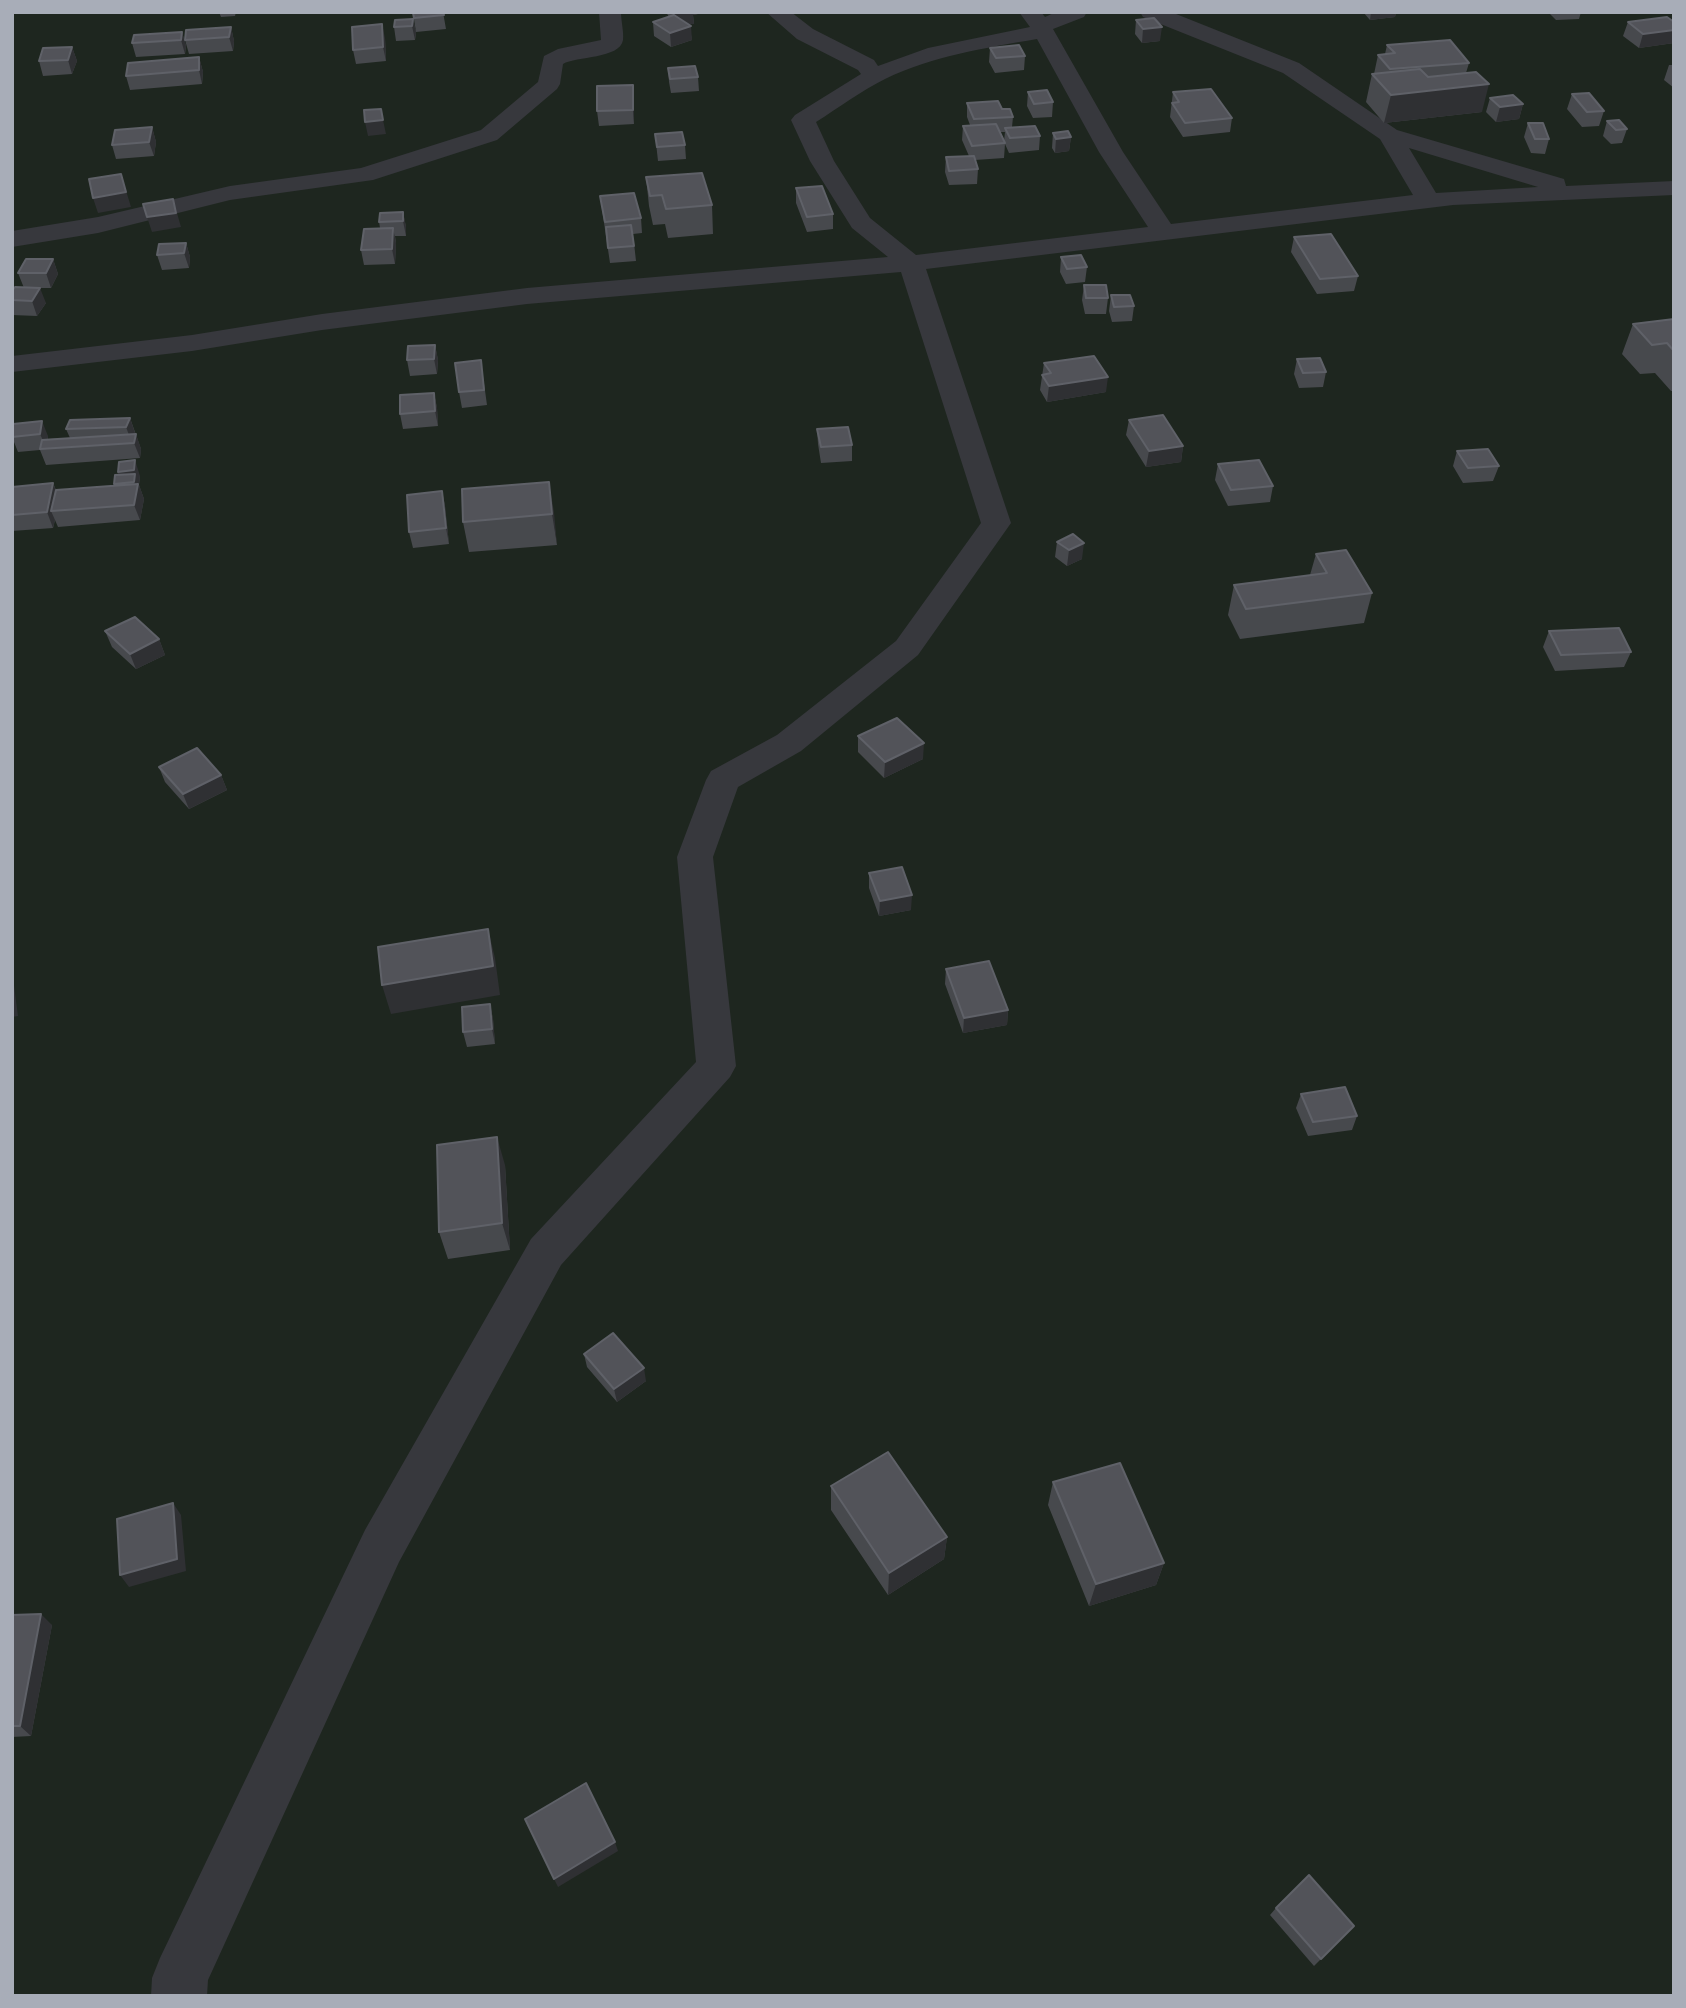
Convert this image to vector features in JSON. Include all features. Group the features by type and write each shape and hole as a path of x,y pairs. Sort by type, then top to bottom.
{"street":[{"path":"12,239 98,225 230,193 364,176 489,135 549,84 552,61 560,54 605,48 612,42 611,12"},
{"path":"777,12 805,34 866,65 874,76"},
{"path":"179,1996 180,1978 382,1546 546,1252 716,1066 695,857 723,780 789,743 907,648 996,523 911,263 861,223 822,161 803,120 874,76 905,61 1076,12"},
{"path":"1151,12 1292,68 1389,135 1583,192"},
{"path":"1038,23 1111,152 1163,231"},
{"path":"1389,135 1429,202"},
{"path":"12,364 192,344 322,322 527,296 911,263 1453,198 1674,188"}],"shaded area":[{"path":"12,12 1674,12 1674,1996 12,1996"}],"building":[{"path":"443,12 444,15 414,18 413,13"},
{"path":"674,15 691,26 670,33 653,22"},
{"path":"1667,17 1674,22 1674,30 1643,34 1628,22"},
{"path":"1154,18 1162,27 1143,29 1136,20"},
{"path":"413,19 412,26 394,27 395,20"},
{"path":"382,24 383,47 353,50 352,27"},
{"path":"231,27 229,37 185,40 186,30"},
{"path":"182,32 181,40 132,43 134,35"},
{"path":"1450,40 1469,63 1390,69 1378,55 1395,53 1387,45"},
{"path":"1019,45 1025,56 996,58 990,48"},
{"path":"72,47 68,60 39,61 43,48"},
{"path":"199,57 199,70 126,76 128,63"},
{"path":"695,66 698,77 670,79 668,68"},
{"path":"1420,69 1428,77 1476,72 1489,84 1391,95 1372,74"},
{"path":"633,85 633,110 597,111 597,86"},
{"path":"1211,89 1232,118 1185,123 1172,103 1179,102 1173,92"},
{"path":"1047,90 1053,102 1034,104 1028,92"},
{"path":"1589,93 1604,111 1587,112 1572,94"},
{"path":"1513,95 1523,104 1500,107 1490,98"},
{"path":"998,101 1002,109 1010,109 1013,117 974,119 967,103"},
{"path":"381,109 383,120 365,122 364,110"},
{"path":"1619,120 1627,129 1616,130 1607,121"},
{"path":"1528,123 1543,123 1549,139 1535,139"},
{"path":"996,124 1005,143 972,146 963,126"},
{"path":"1035,126 1040,136 1010,138 1005,128"},
{"path":"152,127 149,142 112,145 115,130"},
{"path":"1068,131 1071,137 1056,139 1053,133"},
{"path":"682,132 685,145 657,147 655,134"},
{"path":"974,156 978,169 949,171 946,157"},
{"path":"702,173 712,205 666,209 662,195 650,196 646,177"},
{"path":"121,174 126,192 93,198 89,179"},
{"path":"822,186 833,214 807,217 796,188"},
{"path":"634,193 641,218 605,222 600,196"},
{"path":"173,199 176,213 147,217 143,204"},
{"path":"403,212 403,221 379,222 380,213"},
{"path":"631,225 634,246 608,248 606,227"},
{"path":"393,228 392,249 361,250 364,229"},
{"path":"1331,234 1358,276 1320,279 1294,237"},
{"path":"186,243 184,253 157,255 159,244"},
{"path":"1081,255 1087,267 1067,269 1061,257"},
{"path":"26,259 53,259 46,273 18,273"},
{"path":"1084,285 1106,285 1108,298 1086,298"},
{"path":"15,287 40,288 32,301 12,300"},
{"path":"1111,295 1130,295 1134,306 1114,307"},
{"path":"1674,319 1674,351 1667,343 1652,345 1633,324"},
{"path":"435,345 434,359 407,360 408,346"},
{"path":"1094,356 1108,377 1049,386 1042,375 1051,373 1044,363"},
{"path":"1320,358 1326,372 1303,373 1297,359"},
{"path":"481,360 484,390 459,392 455,363"},
{"path":"434,393 435,411 400,414 400,395"},
{"path":"1163,415 1183,446 1149,451 1129,420"},
{"path":"130,418 126,427 66,429 70,420"},
{"path":"42,421 40,434 12,437 13,424"},
{"path":"848,427 852,445 821,447 817,429"},
{"path":"136,434 134,443 40,449 42,440"},
{"path":"1488,449 1499,466 1468,468 1457,451"},
{"path":"135,460 134,470 118,472 119,462"},
{"path":"1259,460 1273,486 1231,490 1218,464"},
{"path":"135,474 134,482 114,484 115,475"},
{"path":"549,482 552,514 463,522 462,489"},
{"path":"53,483 47,512 12,515 12,487"},
{"path":"138,484 134,505 51,511 56,490"},
{"path":"442,491 446,528 409,532 407,495"},
{"path":"1073,534 1084,543 1069,550 1057,542"},
{"path":"1346,550 1372,593 1246,609 1234,585 1327,573 1316,554"},
{"path":"135,617 159,639 130,654 105,631"},
{"path":"1619,628 1631,652 1561,655 1549,631"},
{"path":"897,718 924,743 885,762 858,736"},
{"path":"197,748 221,775 183,794 159,767"},
{"path":"902,867 912,895 880,901 869,873"},
{"path":"488,929 493,966 382,985 378,947"},
{"path":"989,961 1008,1010 964,1018 946,969"},
{"path":"490,1004 492,1029 463,1032 462,1007"},
{"path":"1345,1087 1357,1116 1313,1122 1301,1094"},
{"path":"497,1137 502,1223 439,1232 437,1145"},
{"path":"613,1333 644,1368 614,1389 584,1354"},
{"path":"888,1452 947,1537 889,1573 831,1486"},
{"path":"1120,1463 1164,1563 1096,1584 1053,1482"},
{"path":"173,1503 177,1559 120,1575 117,1519"},
{"path":"41,1614 20,1726 12,1726 12,1615"},
{"path":"586,1783 615,1842 554,1879 525,1819"},
{"path":"1309,1875 1354,1926 1321,1959 1276,1908"}]}
